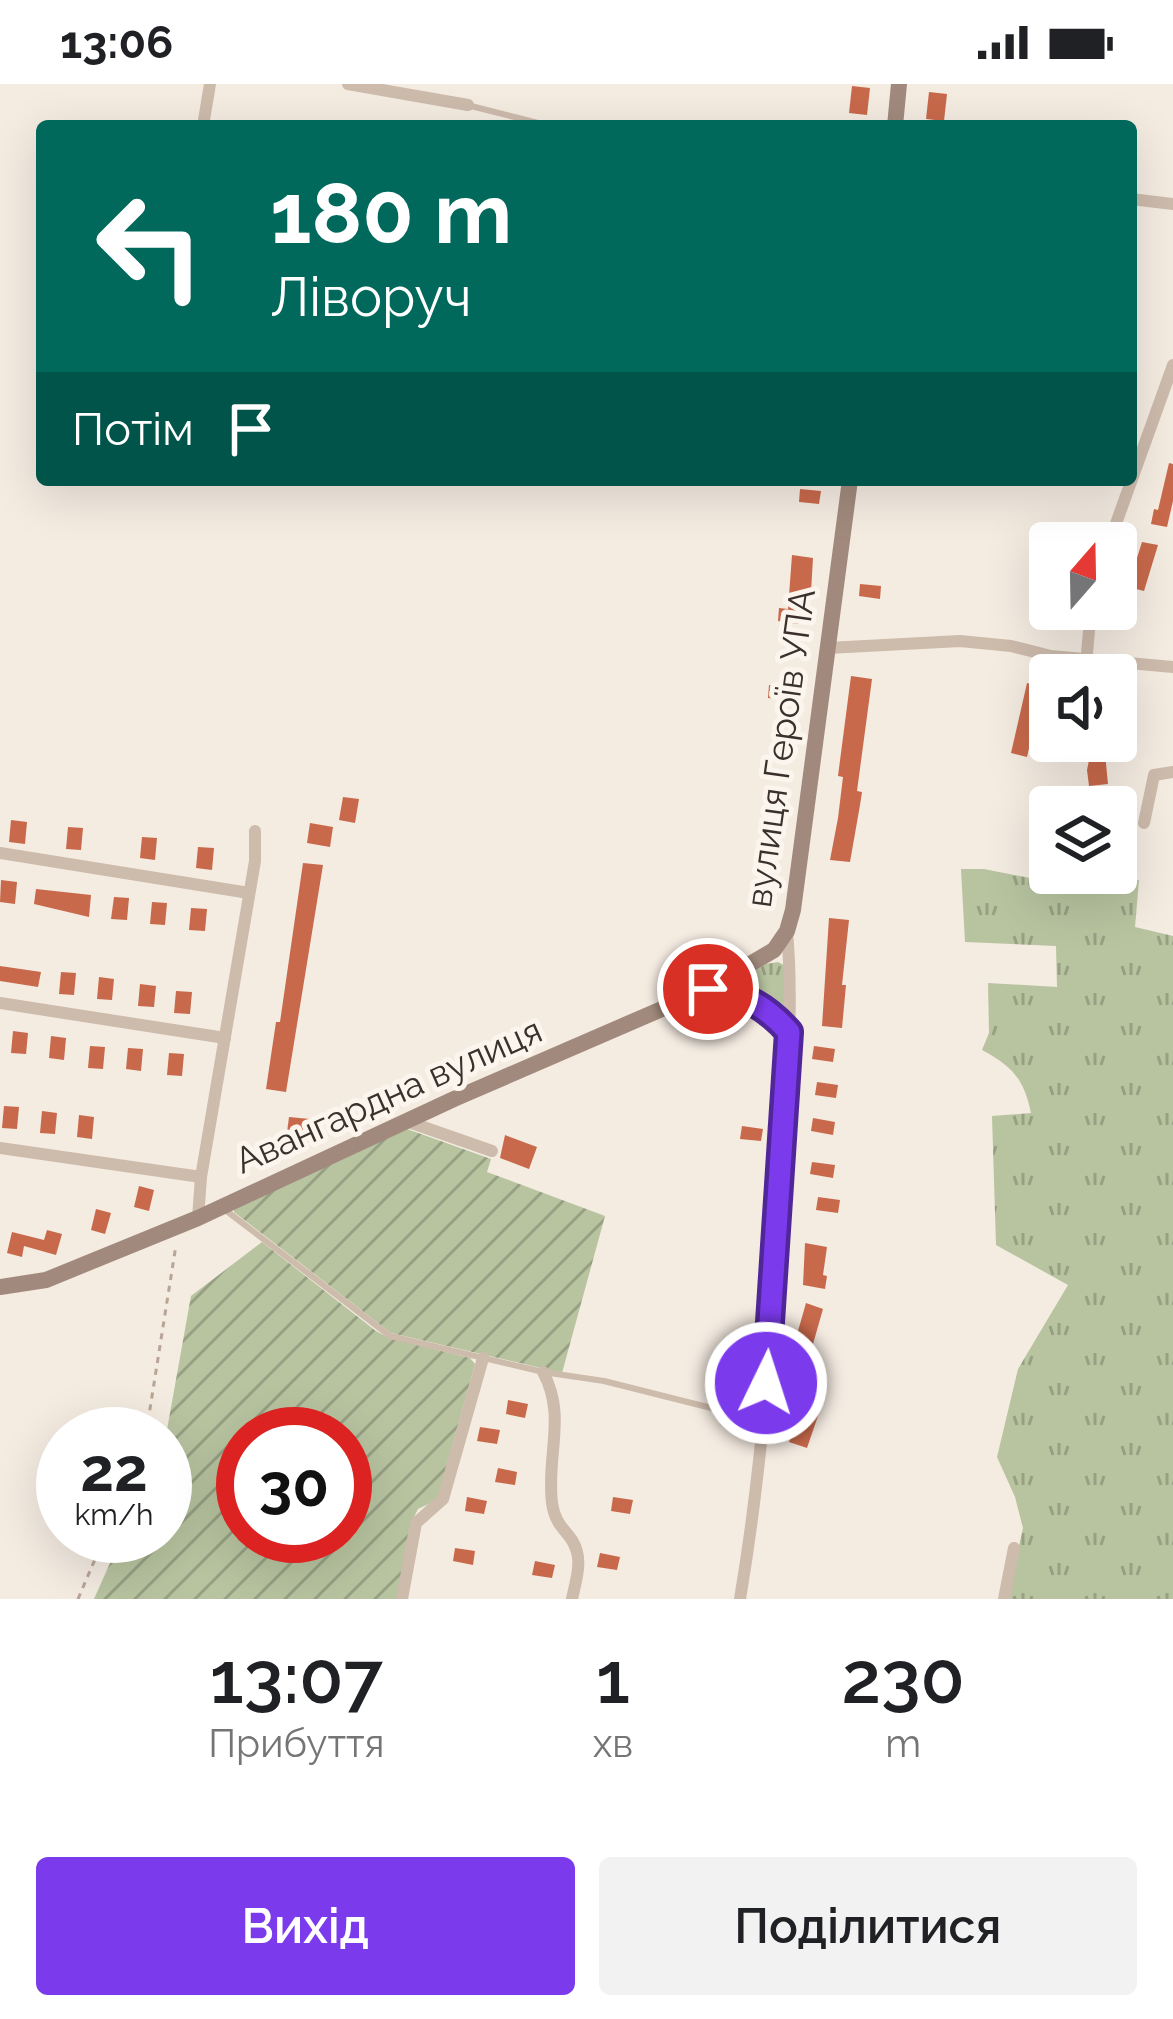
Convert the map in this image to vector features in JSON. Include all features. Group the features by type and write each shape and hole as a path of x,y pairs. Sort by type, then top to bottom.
{"street":[{"path":"204,120 210,84"},
{"path":"348,84 410,89 467,105"},
{"path":"895,120 898,84"},
{"path":"1137,200 1173,204"},
{"path":"1137,465 1173,365"},
{"name":"вулиця Героїв УПА","path":"740,1599 756,1504 763,1421 789,1032 787,931 849,486"},
{"path":"1117,522 1129,486"},
{"path":"828,647 960,641 1056,654"},
{"path":"1137,663 1173,667"},
{"path":"1144,823 1154,775 1173,772"},
{"path":"198,1218 255,830"},
{"path":"0,854 249,893"},
{"name":"Авангардна вулиця","path":"0,1287 46,1280 198,1218 708,989 774,950 787,931"},
{"path":"708,989 756,1002 789,1032"},
{"path":"0,1003 225,1038"},
{"path":"406,1121 493,1151"},
{"path":"0,1148 201,1177"},
{"path":"402,1599 416,1523 443,1499 483,1358"},
{"path":"543,1372 552,1388 557,1417 554,1513 558,1528 575,1545 579,1557 572,1599"},
{"path":"1004,1599 1014,1548"}],"lane":[{"path":"467,105 526,120"},
{"path":"221,1207 390,1336 543,1372 604,1381 763,1421"}],"path":[{"path":"150,1407 179,1225"},
{"path":"78,1599 93,1563"}],"green space":[{"path":"961,869 1029,878 1029,894 1137,894 1139,880 1135,927 1173,936 1173,1599 1007,1599 1023,1528 997,1457 1018,1369 1068,1285 996,1245 992,1116 1031,1113 1015,1075 982,1050 989,1033 988,983 1057,987 1056,946 965,942"},
{"path":"778,962 784,965 786,1022 758,998 726,988"},
{"path":"407,1129 491,1159 487,1172 605,1216 562,1373 391,1333 234,1212 234,1208"},
{"path":"262,1242 376,1331 470,1358 475,1364 437,1500 418,1509 414,1517 399,1599 94,1599 110,1563 192,1563 192,1407 171,1407 191,1296"}],"building":[{"path":"852,86 870,88 867,115 849,113"},
{"path":"929,92 947,94 944,120 926,119"},
{"path":"1169,463 1173,464 1173,501 1167,527 1151,524"},
{"path":"800,489 821,491 819,504 799,502"},
{"path":"1142,542 1158,545 1144,591 1137,589"},
{"path":"792,555 813,558 811,592 802,591 799,624 778,621 779,608 788,609"},
{"path":"860,584 881,586 880,599 859,596"},
{"path":"851,676 872,679 850,862 830,860"},
{"path":"1027,683 1027,757 1011,753"},
{"path":"769,685 790,688 789,700 768,698"},
{"path":"1089,762 1106,762 1108,784 1089,786"},
{"path":"343,797 359,799 355,823 339,820"},
{"path":"11,820 27,822 25,844 9,842"},
{"path":"310,823 333,827 330,847 307,843"},
{"path":"68,827 83,828 81,850 66,849"},
{"path":"142,837 157,838 155,860 140,858"},
{"path":"198,847 214,848 212,870 196,868"},
{"path":"303,863 323,865 286,1092 266,1089"},
{"path":"1,880 17,882 15,904 0,902"},
{"path":"36,889 91,895 89,917 34,904"},
{"path":"114,897 129,898 127,920 111,919"},
{"path":"152,902 167,903 165,925 150,924"},
{"path":"191,908 207,909 205,931 189,930"},
{"path":"829,918 849,920 842,1028 822,1026"},
{"path":"0,966 41,972 38,987 0,981"},
{"path":"61,972 76,973 74,995 59,994"},
{"path":"99,977 114,979 112,1000 97,999"},
{"path":"140,984 156,986 154,1007 138,1006"},
{"path":"176,991 192,992 190,1014 174,1013"},
{"path":"13,1031 28,1033 26,1054 11,1053"},
{"path":"51,1036 66,1038 64,1060 49,1058"},
{"path":"90,1046 105,1047 103,1069 88,1068"},
{"path":"814,1046 835,1049 833,1062 812,1059"},
{"path":"128,1048 143,1049 141,1071 126,1069"},
{"path":"169,1053 184,1054 182,1076 167,1075"},
{"path":"817,1082 838,1085 836,1098 815,1095"},
{"path":"4,1106 19,1107 17,1129 2,1128"},
{"path":"42,1111 57,1113 55,1134 40,1133"},
{"path":"79,1115 94,1117 92,1139 77,1137"},
{"path":"289,1117 310,1119 307,1150 285,1148"},
{"path":"813,1118 835,1122 833,1135 811,1131"},
{"path":"742,1126 763,1129 761,1141 740,1139"},
{"path":"505,1135 537,1147 529,1169 500,1158"},
{"path":"812,1162 835,1165 833,1178 810,1174"},
{"path":"139,1186 154,1190 149,1211 134,1207"},
{"path":"818,1197 840,1200 838,1213 816,1210"},
{"path":"96,1209 111,1213 105,1234 91,1230"},
{"path":"47,1230 62,1234 56,1255 24,1246 22,1257 7,1253 12,1232 44,1240"},
{"path":"805,1243 827,1247 825,1289 803,1285"},
{"path":"806,1303 823,1309 811,1351 794,1345"},
{"path":"728,1347 746,1353 734,1389 717,1383"},
{"path":"508,1400 528,1404 525,1418 506,1414"},
{"path":"802,1404 820,1410 807,1448 789,1442"},
{"path":"480,1427 500,1430 497,1444 477,1441"},
{"path":"498,1468 517,1472 515,1485 495,1482"},
{"path":"467,1497 487,1501 484,1514 465,1511"},
{"path":"613,1497 633,1500 630,1514 611,1511"},
{"path":"455,1548 475,1551 473,1565 453,1561"},
{"path":"600,1553 620,1557 617,1570 597,1567"},
{"path":"535,1561 555,1565 552,1578 532,1575"}],"route":[{"path":"708,989 756,1002 789,1032 766,1383"}]}
